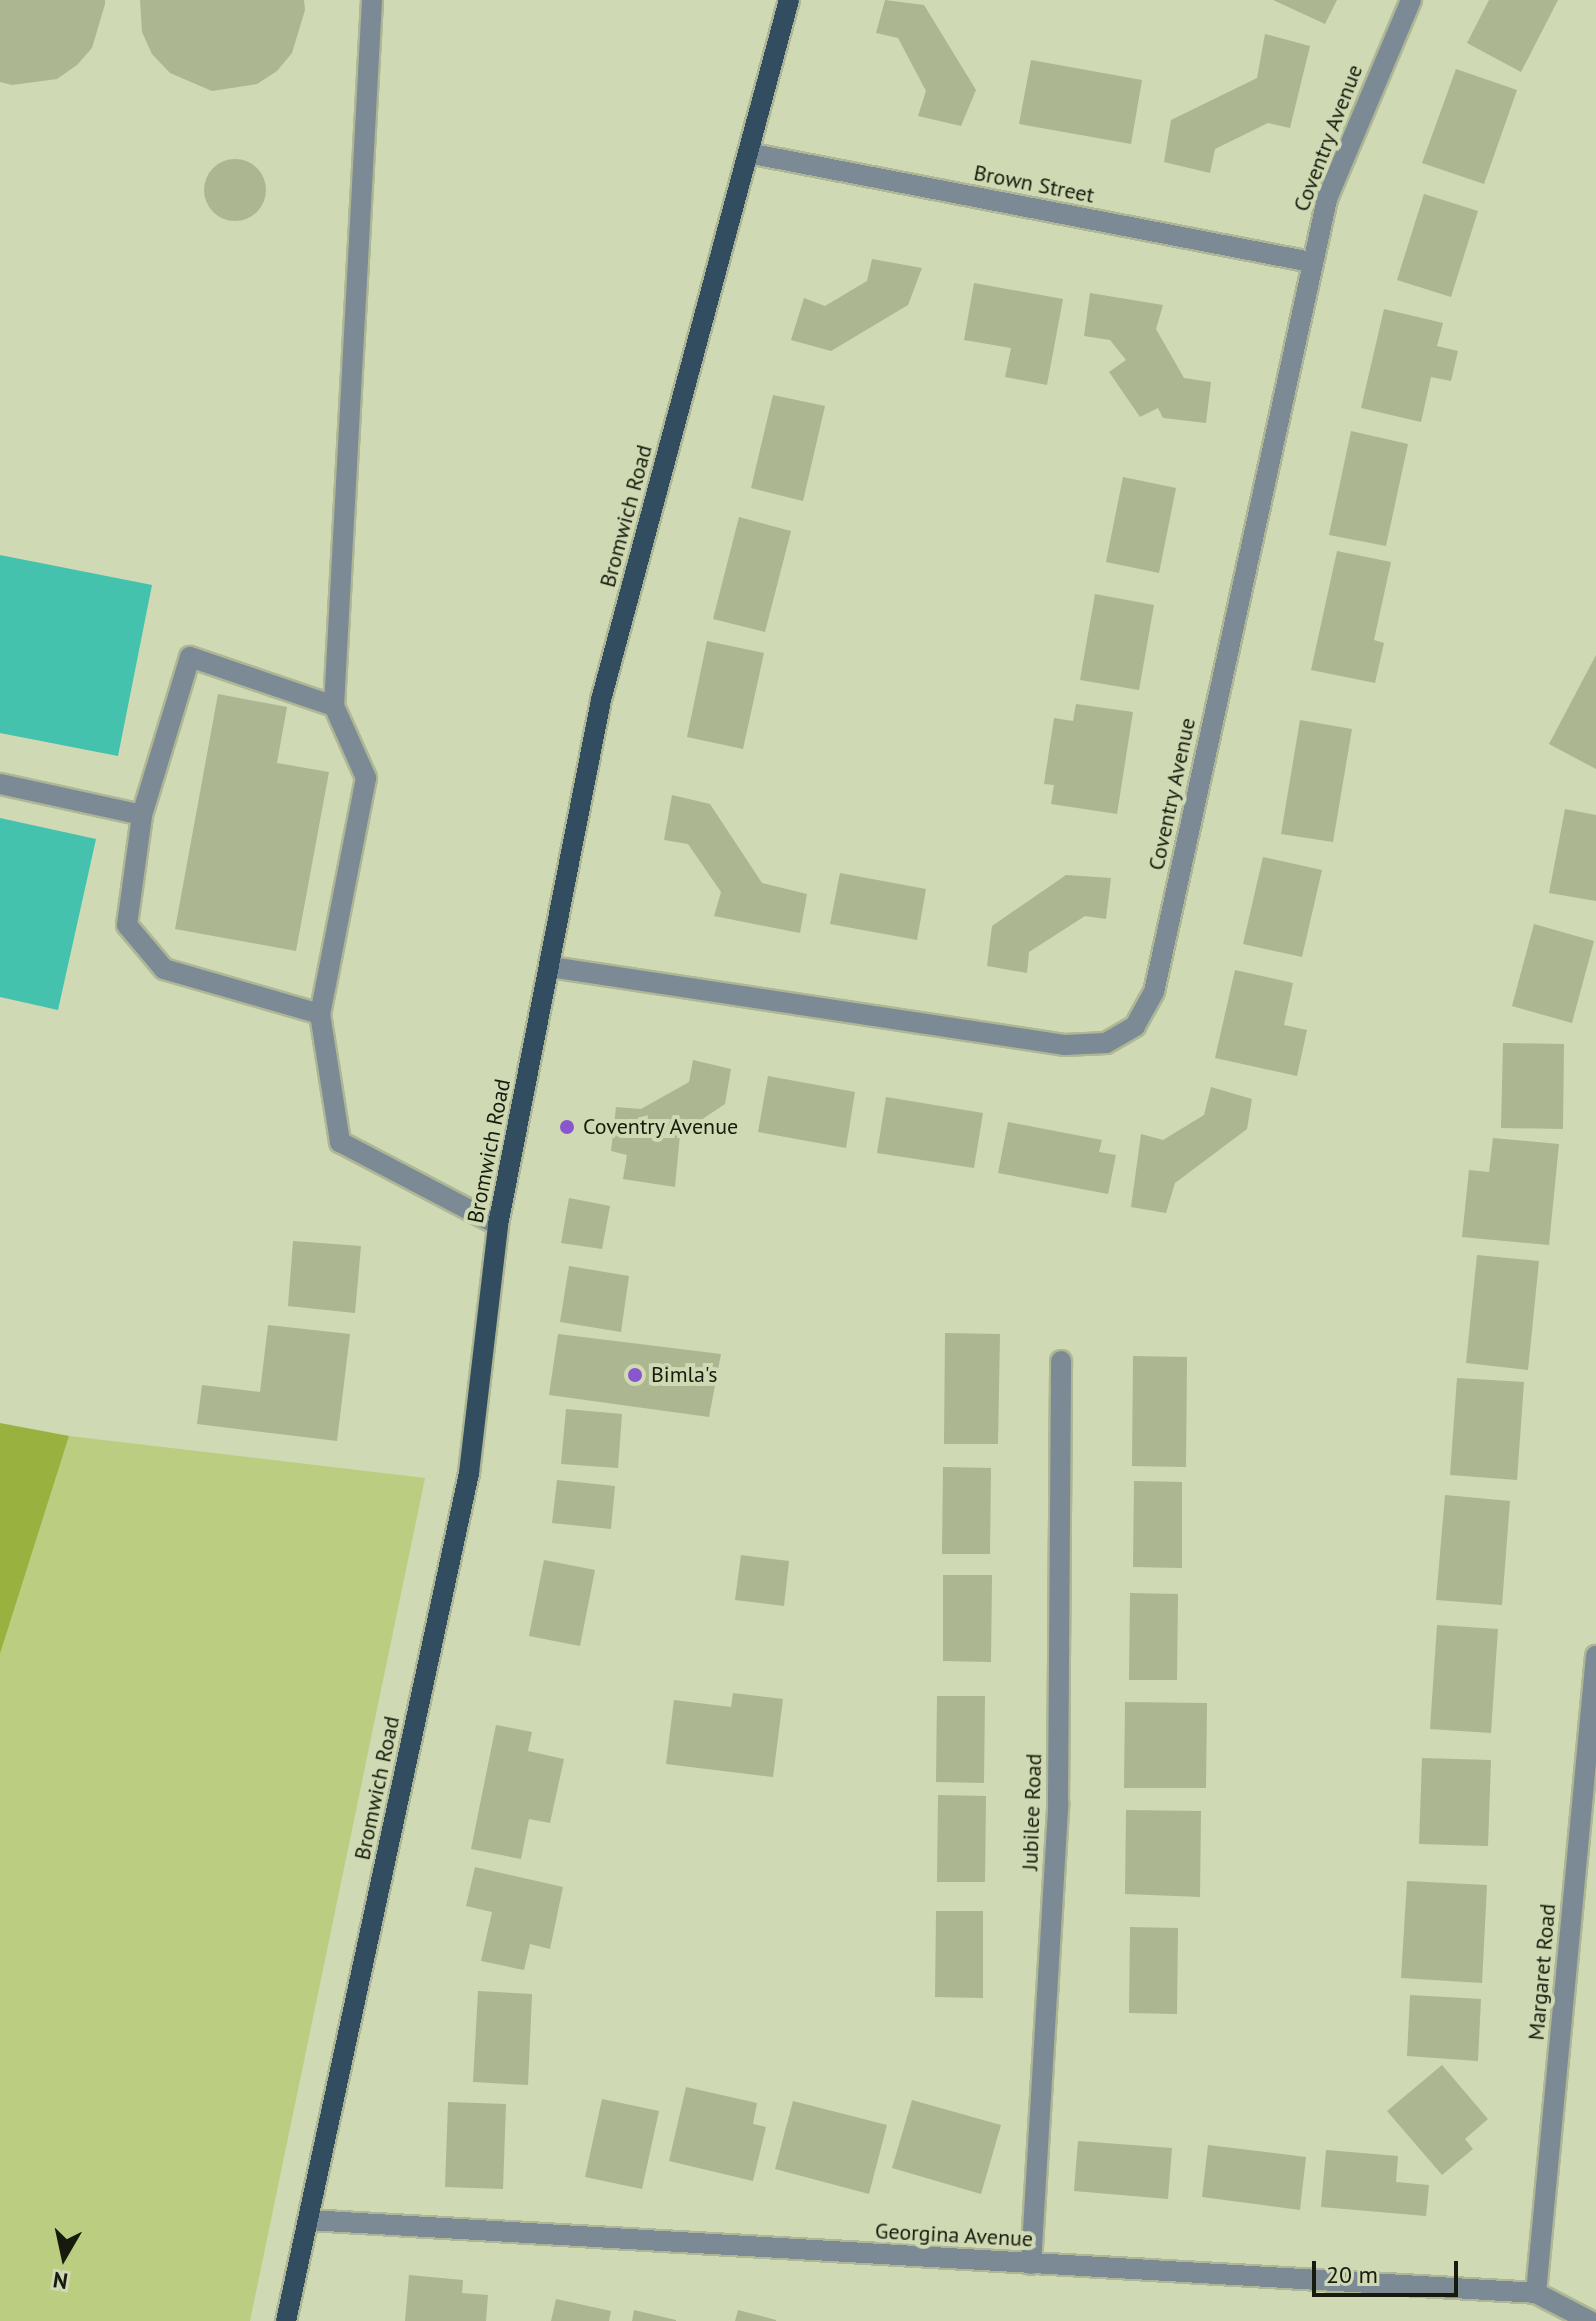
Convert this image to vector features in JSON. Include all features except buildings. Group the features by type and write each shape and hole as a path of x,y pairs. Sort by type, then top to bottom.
{"main road":[{"name":"Bromwich Road","path":"286,2321 469,1473 498,1225 601,700 789,0"}],"street":[{"path":"372,0 334,706 366,778 320,1014 340,1142 498,1225"},
{"name":"Coventry Avenue","path":"551,967 1065,1045 1106,1043 1135,1026 1154,992 1327,199 1411,0"},
{"name":"Brown Street","path":"748,153 1311,262"},
{"path":"320,1014 164,969 127,925 142,815 190,657 334,706"},
{"path":"0,784 142,815"},
{"name":"Jubilee Road","path":"1031,2264 1058,1803 1061,1361"},
{"name":"Margaret Road","path":"1536,2293 1596,1656"},
{"name":"Georgina Avenue","path":"309,2220 1536,2293 1590,2321"}],"green space":[{"path":"0,1423 69,1436 0,1654"},
{"path":"69,1436 425,1478 250,2321 0,2321 0,1654"}],"water":[{"path":"0,555 152,585 118,756 0,733"},
{"path":"0,818 96,839 58,1010 0,997"}],"place":[{"name":"Coventry Avenue","path":"567,1127"},
{"name":"Bimla's","path":"635,1375"}]}
